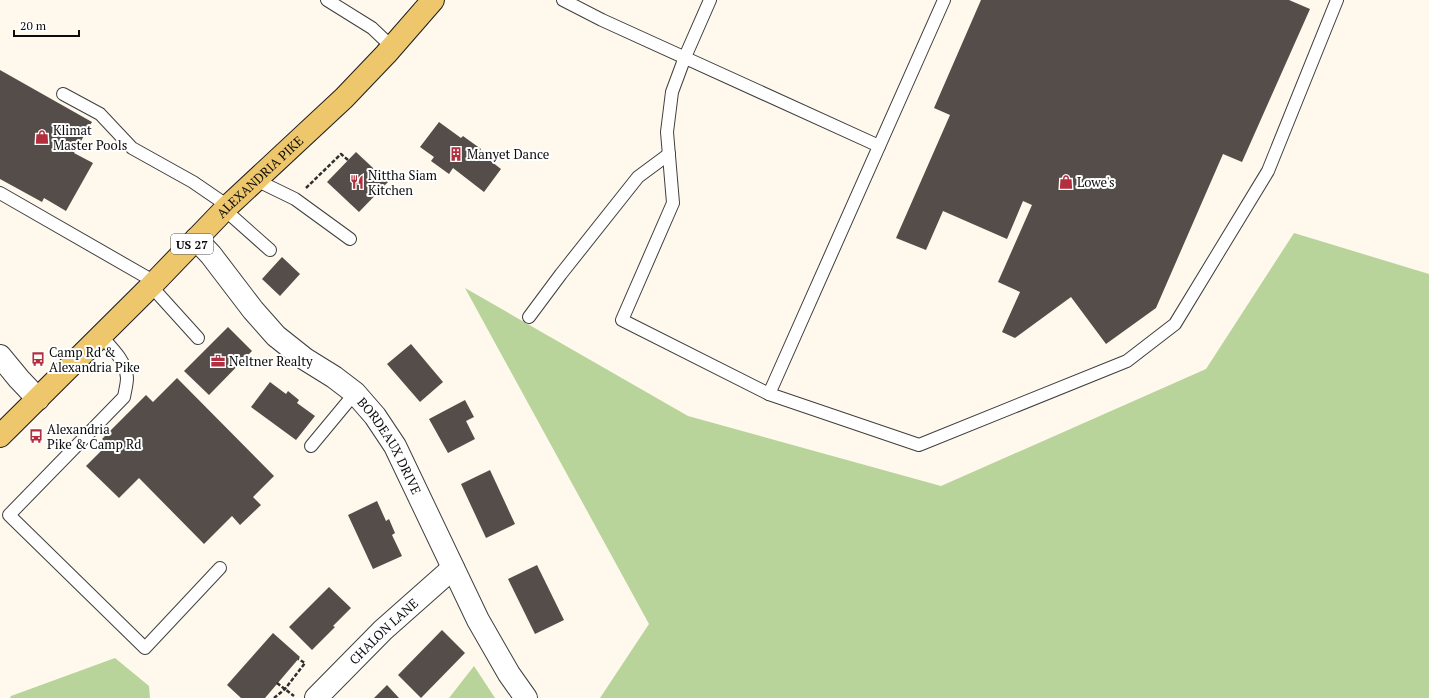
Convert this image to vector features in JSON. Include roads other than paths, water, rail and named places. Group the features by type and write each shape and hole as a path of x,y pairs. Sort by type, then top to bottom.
{"main road":[{"name":"ALEXANDRIA PIKE","path":"0,436 227,208 344,98 392,47 433,0"}],"street":[{"name":"BORDEAUX DRIVE","path":"196,239 211,255 253,310 276,336 305,359 334,377 355,393 375,416 395,446 488,638 526,698"},
{"path":"0,356 38,399"},
{"name":"CHALON LANE","path":"316,698 383,630 453,568"}],"lane":[{"path":"327,0 372,28 392,47"},
{"path":"563,0 602,20 879,146"},
{"path":"710,0 685,57 672,92 667,131 673,203 622,320 769,394 920,445 1127,361 1175,324 1268,171 1337,0"},
{"path":"769,394 944,0"},
{"path":"63,94 100,114 132,148 193,182 227,208 270,250"},
{"path":"529,317 638,177 668,154"},
{"path":"256,180 294,199 350,239"},
{"path":"0,193 153,284 198,338"},
{"path":"101,336 119,355 124,367 127,378 124,397 9,515 145,648 220,568"},
{"path":"310,446 355,393"}],"place":[{"name":"Klimat Master Pools","path":"42,137"},
{"name":"Manyet Dance","path":"456,154"},
{"name":"Nittha Siam Kitchen","path":"357,182"},
{"name":"Lowe's","path":"1066,182"},
{"name":"Camp Rd & Alexandria Pike","path":"38,359"},
{"name":"Neltner Realty","path":"218,361"},
{"name":"Alexandria Pike & Camp Rd","path":"36,436"}]}
